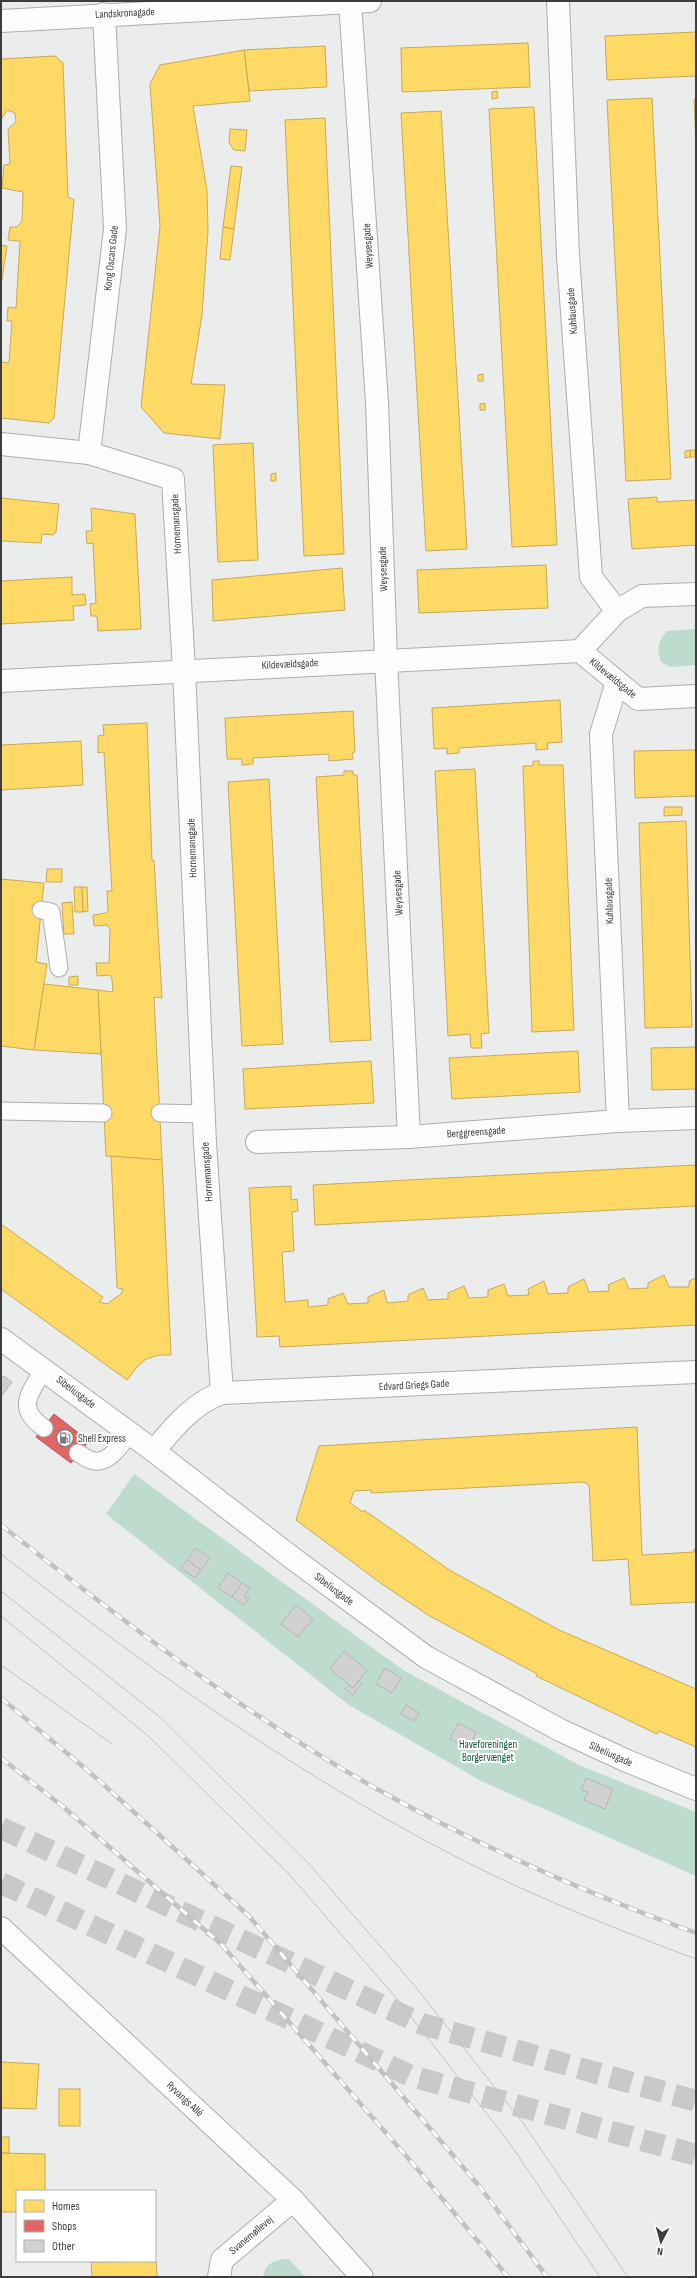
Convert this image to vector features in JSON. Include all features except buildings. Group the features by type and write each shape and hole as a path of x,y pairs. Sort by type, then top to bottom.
{"street":[{"name":"Landskronagade","path":"1,21 104,14 360,1"},
{"name":"Weysesgade","path":"360,1 377,394 386,659 409,1137"},
{"name":"Kuhlausgade","path":"558,1 568,256 591,576 617,611"},
{"name":"Kong Oscars Gade","path":"89,453 115,229 104,14"},
{"name":"Hornemansgade","path":"1,444 89,453 173,479 184,670 203,1114 222,1393"},
{"name":"Kildevældsgade","path":"580,651 617,611 642,596 696,594"},
{"name":"Kildevældsgade","path":"1,681 386,659 580,651 638,699 696,696"},
{"name":"Kuhlausgade","path":"617,682 601,734 618,1121"},
{"name":"Berggreensgade","path":"257,1142 409,1137 618,1121 696,1118"},
{"name":"Sibeliusgade","path":"1,1339 130,1433 292,1558 426,1657 560,1730 627,1761 696,1789"},
{"name":"Edvard Griegs Gade","path":"154,1451 173,1427 189,1413 212,1397 222,1393 696,1372"},
{"name":"Ryvangs Allé","path":"1,1928 293,2200 362,2277"},
{"name":"Svanemøllevej","path":"219,2277 222,2260 293,2200"}],"lane":[{"path":"41,910 51,912 59,968"},
{"path":"1,1111 103,1113"},
{"path":"160,1113 203,1114"},
{"path":"44,1369 26,1398 27,1408 34,1421 44,1428"},
{"path":"78,1453 94,1461 105,1460 115,1451 130,1433"}],"green space":[{"path":"696,629 696,665 670,667 661,662 658,648 667,631"},
{"name":"Haveforeningen Borgervænget","path":"134,1474 403,1670 579,1765 696,1812 696,1876 481,1781 349,1705 106,1514"},
{"path":"284,2259 289,2259 305,2277 263,2277 267,2266"}],"tunnel":[{"path":"1,1828 422,2024 696,2101"},
{"path":"1,1883 411,2076 696,2155"}],"tram line":[{"path":"1,1554 104,1632 208,1707 316,1777 372,1810 460,1859 527,1891 628,1933 696,1959"},
{"path":"1,1591 161,1718 308,1863 414,1985 523,2123 628,2277"},
{"path":"1,1616 146,1734 288,1873 398,2000 508,2141 600,2277"},
{"path":"1,1665 112,1744"}],"railway":[{"path":"1,1525 138,1631 231,1698 328,1760 377,1789 415,1810 494,1849 614,1902 696,1933"},
{"path":"1,1698 94,1776 249,1916 480,2187 547,2277"},
{"path":"1,1758 61,1805 221,1944 414,2165 508,2277"}],"place":[{"name":"Shell Express","path":"65,1438"}]}
